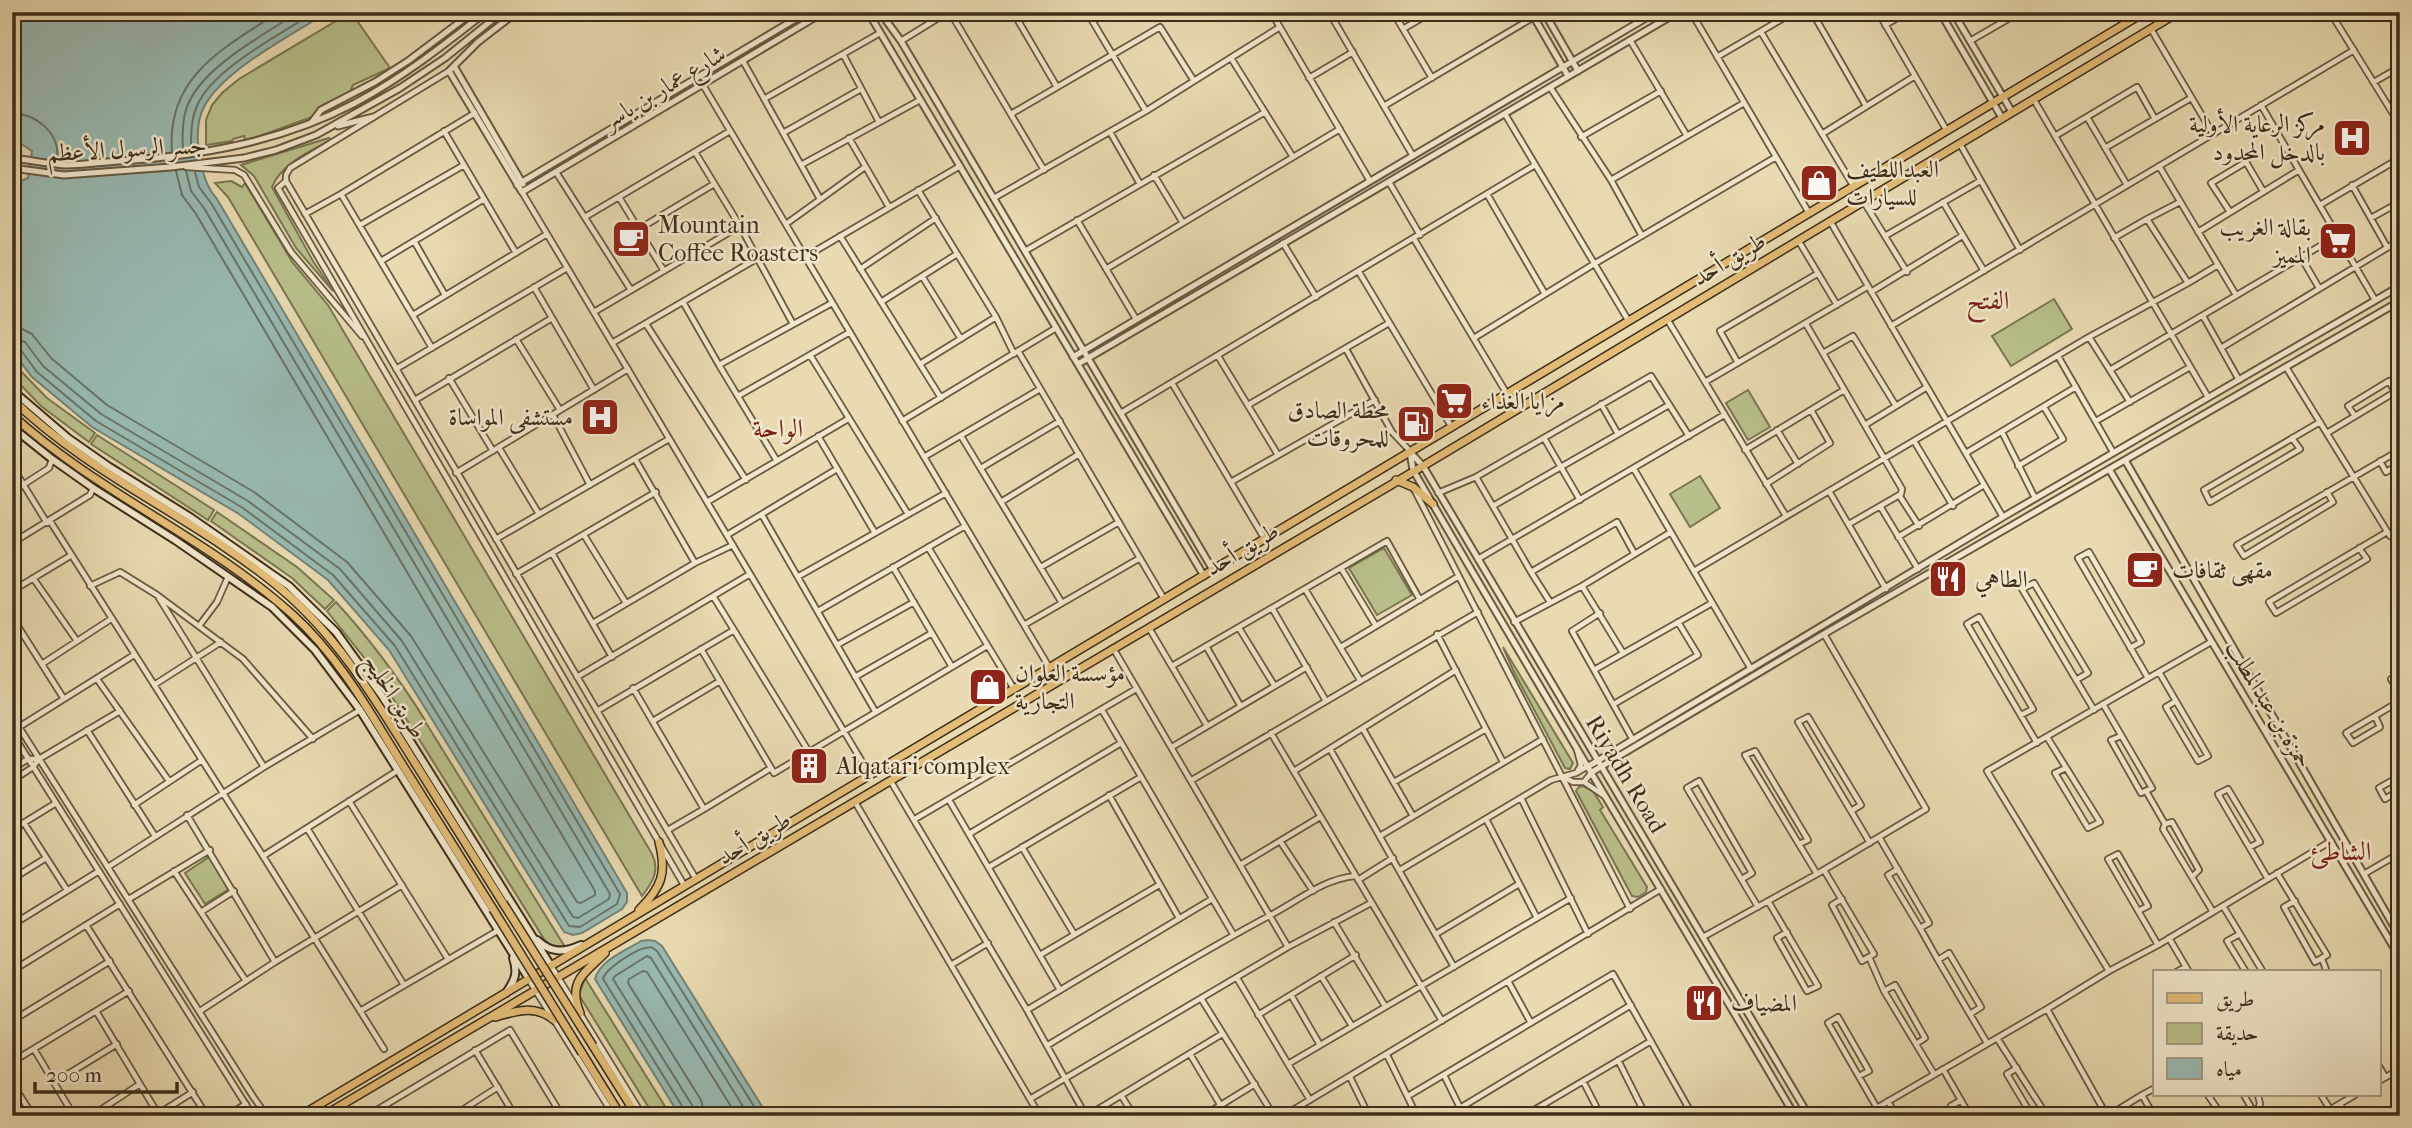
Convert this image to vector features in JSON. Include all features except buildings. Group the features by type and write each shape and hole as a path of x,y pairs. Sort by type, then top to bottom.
{"main road":[{"name":"طريق أحد","path":"300,1116 2145,12"},
{"name":"طريق أحد","path":"323,1116 1423,466 2179,12"},
{"path":"12,390 68,438 107,466 190,517 298,594 336,632 362,665 551,966"},
{"name":"طريق الخليج","path":"12,399 77,453 225,549 278,587 304,609 331,638 384,713 636,1116"},
{"name":"طريق الخليج","path":"12,415 64,458 240,573 296,618 345,674 400,769 425,801 621,1116"},
{"path":"12,427 93,488 228,576 288,621 315,650 400,769 423,811 529,979"},
{"path":"1396,480 1413,487 1433,504"},
{"path":"124,508 147,512"},
{"path":"384,713 399,723"},
{"path":"412,792 425,801"},
{"path":"631,919 659,884 664,867 659,842"},
{"path":"531,934 548,949 556,951 565,951 593,942"},
{"path":"512,951 523,962 533,962 538,954 535,942"},
{"path":"505,994 517,969 507,943"},
{"path":"580,1013 575,1001 577,984 582,974 610,946"},
{"path":"488,1018 525,1009 536,1010 552,1017"}],"street":[{"path":"311,123 321,110 375,82 408,61 473,12"},
{"path":"311,123 390,83 486,12"},
{"path":"328,129 419,76 502,12"},
{"path":"517,12 478,42 452,69 290,168 286,181 696,880"},
{"name":"شارع عمار بن ياسر","path":"519,183 807,12"},
{"name":"شارع عمار بن ياسر","path":"524,191 824,12"},
{"path":"868,12 1204,576"},
{"path":"880,12 901,41 1213,570"},
{"path":"901,41 949,12 1044,170"},
{"path":"1013,12 1057,87"},
{"path":"1087,12 1146,111"},
{"path":"1271,12 1370,181"},
{"path":"1329,12 1413,156"},
{"path":"1393,12 1432,78"},
{"path":"1402,29 1432,12"},
{"path":"1544,12 1578,71"},
{"path":"1073,357 1656,12"},
{"path":"1078,364 1678,12"},
{"path":"1691,12 1809,214"},
{"path":"1717,57 1794,12"},
{"path":"1812,12 1866,106"},
{"path":"1878,12 1947,131"},
{"path":"1885,25 1908,12"},
{"path":"1940,12 2002,118"},
{"path":"1953,12 2012,112"},
{"path":"1970,41 2020,12"},
{"path":"2330,12 2400,125"},
{"path":"1384,106 1532,15 1568,76"},
{"path":"1010,114 1160,27 1194,81"},
{"path":"994,198 1146,111 1280,27"},
{"path":"2151,29 2213,134"},
{"path":"1760,32 1854,187"},
{"path":"764,99 880,33"},
{"path":"1630,40 1687,136"},
{"path":"1891,326 2354,50"},
{"path":"1309,78 1353,52"},
{"path":"843,54 879,122"},
{"path":"1231,58 1293,157"},
{"path":"743,61 820,199"},
{"path":"2374,82 2400,67"},
{"path":"452,69 475,113 524,191 612,344 870,775"},
{"path":"452,69 519,183"},
{"path":"1822,134 1915,76"},
{"path":"703,85 1049,668"},
{"path":"1550,87 1611,180 1642,236"},
{"path":"2055,136 2137,87 2155,119"},
{"path":"783,133 861,89"},
{"path":"1581,136 1661,91"},
{"path":"2105,148 2191,98"},
{"path":"2034,99 2208,397"},
{"path":"801,164 920,100"},
{"path":"1611,180 1744,103"},
{"path":"2261,105 2375,300"},
{"path":"1025,251 1265,112"},
{"path":"305,214 475,113"},
{"path":"1505,114 1629,321"},
{"path":"328,129 373,117"},
{"path":"2087,117 2127,185"},
{"name":"جسر الرسول الأعظم","path":"12,158 65,165 174,158 241,145 311,123"},
{"name":"جسر الرسول الأعظم","path":"12,168 64,175 244,158 276,150 328,129"},
{"path":"1106,269 1340,129"},
{"path":"444,131 516,253"},
{"path":"584,217 730,131"},
{"path":"1110,132 1140,184"},
{"path":"849,138 889,207"},
{"path":"1959,144 2020,250"},
{"path":"695,152 740,226 793,324"},
{"path":"1474,338 1776,157"},
{"path":"2320,205 2400,158"},
{"path":"2230,212 2211,183 2246,162 2263,191"},
{"path":"360,225 464,165"},
{"path":"1121,413 1535,165"},
{"path":"805,257 960,166"},
{"path":"2159,166 2236,295"},
{"path":"171,167 235,170 244,175 291,252 367,341"},
{"path":"786,224 865,167"},
{"path":"2198,232 2299,170"},
{"path":"556,172 631,290"},
{"path":"1154,176 1183,223"},
{"path":"286,181 278,188 685,886"},
{"path":"1885,236 1980,181"},
{"path":"1389,182 1420,236"},
{"path":"639,229 714,184"},
{"path":"2352,185 2387,247"},
{"path":"918,190 1164,599"},
{"path":"341,194 432,348"},
{"path":"1487,194 1545,294"},
{"path":"620,197 664,271"},
{"path":"381,261 484,199"},
{"path":"1864,201 1907,272"},
{"path":"1942,202 1984,271"},
{"path":"2114,238 2180,202"},
{"path":"2371,218 2400,202"},
{"path":"860,269 936,218"},
{"path":"2147,219 2188,284"},
{"path":"1077,220 1136,319"},
{"path":"1829,220 2003,517"},
{"path":"594,312 740,226"},
{"path":"412,315 547,234"},
{"path":"840,236 941,398"},
{"path":"1871,292 1962,236"},
{"path":"2110,370 2337,236"},
{"path":"1414,239 1507,394"},
{"path":"1798,240 1837,305"},
{"path":"2221,348 2400,240"},
{"path":"414,241 445,295"},
{"path":"1283,243 1316,297"},
{"path":"881,302 957,254"},
{"path":"2301,257 2319,288"},
{"path":"612,344 758,258"},
{"path":"1694,571 2089,337 2218,265"},
{"path":"396,369 567,268"},
{"path":"1359,272 1452,427"},
{"path":"1738,363 1720,331 1817,274"},
{"path":"922,276 961,339"},
{"path":"1705,382 1868,286"},
{"path":"1600,764 1633,740 2003,517 2400,286"},
{"path":"534,287 594,390"},
{"path":"341,311 343,299"},
{"path":"1400,870 1521,798 1565,776 1600,764 2400,301"},
{"path":"683,302 777,461"},
{"path":"719,365 832,303"},
{"path":"2203,316 2239,380"},
{"path":"920,364 996,317"},
{"path":"415,401 552,318"},
{"path":"1666,319 1786,516"},
{"path":"1248,405 1390,323"},
{"path":"646,324 746,480"},
{"path":"1805,324 1902,489 1899,495 1849,524"},
{"path":"902,421 1056,328"},
{"path":"738,396 850,332"},
{"path":"1823,353 1853,336 1896,406"},
{"path":"2089,337 2130,402"},
{"path":"516,339 560,410"},
{"path":"1346,349 1392,432 1410,452 1413,470 1490,605 1575,743 1795,1116"},
{"path":"810,355 908,514"},
{"path":"1217,356 1278,455"},
{"path":"2058,356 2113,452"},
{"path":"2095,421 2190,367"},
{"path":"2286,367 2389,536 2400,530"},
{"path":"456,472 628,369"},
{"path":"1438,493 1476,477 1651,376 1689,436"},
{"path":"449,378 493,451"},
{"path":"2327,433 2395,392 2389,381 2348,406 2355,416"},
{"path":"1172,383 1265,539"},
{"path":"1865,425 1927,387"},
{"path":"1966,453 2076,387"},
{"path":"924,457 1040,389"},
{"path":"1745,450 1844,390"},
{"path":"1231,482 1375,400"},
{"path":"1601,404 1618,434"},
{"path":"1493,506 1669,405"},
{"path":"2018,466 2063,439 2044,407"},
{"path":"1766,484 1830,443 1811,409"},
{"path":"553,415 590,485"},
{"path":"1477,559 1724,415"},
{"path":"707,502 848,419"},
{"path":"981,468 1059,421"},
{"path":"2292,438 2300,449 2210,502 2204,490 2292,438 2320,422"},
{"path":"1777,430 1798,464"},
{"path":"2002,432 2035,498"},
{"path":"818,436 875,533"},
{"path":"961,436 1062,603"},
{"path":"1544,438 1580,500"},
{"path":"496,539 669,439"},
{"path":"1914,441 1953,506"},
{"path":"499,448 539,514"},
{"path":"2327,492 2333,502 2244,556 2237,545 2327,492 2353,477 2380,461 2400,450"},
{"name":"Riyadh Road","path":"1410,452 1423,466 1809,1116"},
{"path":"1001,502 1079,454"},
{"path":"12,492 49,468 52,459"},
{"path":"635,459 695,563"},
{"name":"حمزة بن عبدالمطلب","path":"2125,460 2400,937"},
{"path":"2380,461 2386,471 2400,464"},
{"path":"12,466 384,1049"},
{"path":"727,536 837,469"},
{"path":"1634,469 1751,669"},
{"name":"حمزة بن عبدالمطلب","path":"2109,469 2331,841 2397,946 2400,958"},
{"path":"1476,477 1550,602"},
{"path":"1898,537 1985,485"},
{"path":"1413,487 1543,739 1565,776 1630,909"},
{"path":"12,543 90,495 93,488"},
{"path":"1829,491 1886,589"},
{"path":"516,574 656,492"},
{"path":"799,576 946,493"},
{"path":"1899,495 1919,526"},
{"path":"1880,506 1918,569"},
{"path":"762,514 875,711"},
{"path":"1041,567 1119,522"},
{"path":"1531,572 1617,522 1634,553"},
{"path":"818,611 965,526"},
{"path":"1514,622 1582,586 1671,532"},
{"path":"2359,548 2367,559 2276,613 2269,602 2359,548 2387,532"},
{"path":"584,535 626,603"},
{"path":"1172,666 1387,541 1420,600"},
{"path":"593,623 695,563 733,545"},
{"path":"928,547 1014,689"},
{"path":"2130,648 2141,642 2090,552 2078,558 2130,648 2148,678"},
{"path":"552,553 612,657"},
{"path":"12,590 70,556"},
{"path":"1024,625 1140,558"},
{"path":"893,567 952,667"},
{"path":"1341,568 1376,626"},
{"path":"90,586 120,572 157,596 243,659 313,739"},
{"path":"577,677 750,574"},
{"path":"199,626 217,602 228,576"},
{"path":"1341,647 1459,576"},
{"path":"33,578 77,641"},
{"path":"2076,680 2088,673 2034,583 2022,589 2076,680 2094,710"},
{"path":"1582,586 1623,653"},
{"path":"1305,589 1360,680"},
{"path":"157,596 264,767"},
{"path":"713,596 809,752"},
{"path":"837,645 914,602"},
{"path":"1594,670 1712,603"},
{"path":"1272,608 1326,701"},
{"path":"1192,780 1478,612"},
{"path":"1600,613 1572,631 1633,740"},
{"path":"12,617 64,699"},
{"path":"2021,715 2033,709 1979,617 1967,624 2037,743"},
{"path":"42,664 111,619"},
{"path":"1614,704 1698,655 1678,622"},
{"path":"1148,627 1206,724"},
{"path":"1239,628 1274,685"},
{"path":"597,710 734,630"},
{"path":"855,677 932,633"},
{"path":"1702,938 1926,809 1824,634"},
{"path":"1437,635 1503,762"},
{"path":"154,685 220,642"},
{"path":"2109,971 1987,771 2211,642"},
{"path":"701,649 774,773 987,646"},
{"path":"1206,646 1240,705"},
{"path":"1113,647 1288,947"},
{"path":"19,727 134,655"},
{"path":"1171,747 1307,667"},
{"path":"1294,771 1456,670"},
{"path":"2159,672 2176,701 2208,756 2198,761 2166,707 2176,701"},
{"path":"97,679 169,781"},
{"path":"2391,679 2400,693"},
{"path":"653,721 720,681"},
{"path":"633,688 704,809"},
{"path":"915,819 1136,689"},
{"path":"2375,716 2381,727 2353,743 2346,733 2400,701"},
{"path":"2103,704 2152,788 2141,793 2111,740 2121,736"},
{"path":"108,867 264,767 360,710"},
{"path":"1102,710 1233,934"},
{"path":"12,781 33,767 39,759 120,711"},
{"path":"12,716 265,1115"},
{"path":"1851,811 1861,806 1808,717 1798,722 1870,843"},
{"path":"1363,729 1413,816"},
{"path":"1394,782 1486,729"},
{"path":"87,730 155,836"},
{"path":"12,733 253,1116"},
{"path":"1271,733 1442,1021"},
{"path":"2048,737 2100,822 2088,828 2056,773 2066,768"},
{"path":"1380,836 1543,739"},
{"path":"969,834 1121,743"},
{"path":"1575,743 1581,765 1576,773"},
{"path":"1330,749 1454,967"},
{"path":"1798,844 1808,839 1755,751 1745,755 1779,811 1798,844 1816,874"},
{"path":"12,769 29,759 39,759"},
{"path":"134,805 202,760"},
{"path":"668,831 771,768"},
{"path":"263,856 400,769"},
{"path":"1584,782 1590,769"},
{"path":"989,867 1141,776"},
{"path":"1565,776 1573,782 1584,782 1608,800"},
{"path":"2400,776 2379,788 2385,799 2400,790"},
{"path":"890,779 1048,1045 1086,1116 1222,1034"},
{"path":"1742,879 1752,873 1699,781 1687,788 1758,906"},
{"path":"2249,847 2260,842 2228,789 2218,794 2249,847 2268,879"},
{"path":"2146,791 2165,824 2163,829 2213,912"},
{"path":"1109,795 1178,918"},
{"path":"1521,798 1588,934"},
{"path":"948,800 1060,990"},
{"path":"349,801 448,959"},
{"path":"855,801 1040,1116"},
{"path":"12,830 56,803"},
{"path":"187,815 275,962"},
{"path":"1240,865 1321,817"},
{"path":"1486,819 1537,919"},
{"path":"2165,824 2172,822 2199,870 2192,877"},
{"path":"24,823 67,890"},
{"path":"307,828 404,985"},
{"path":"1880,837 1930,923 1920,928"},
{"path":"1280,841 1312,891"},
{"path":"1863,1116 2331,841"},
{"path":"1022,847 1074,934"},
{"path":"129,899 210,850"},
{"path":"2364,874 2400,853"},
{"path":"2138,911 2148,906 2118,854 2108,859 2138,911 2158,945"},
{"path":"12,879 47,858"},
{"path":"1048,1045 1233,934 1329,881 1357,878 1393,859"},
{"path":"1898,869 1888,875 1987,1043"},
{"path":"1824,870 1842,900 1874,954 1863,961 1832,905 1842,900"},
{"path":"12,925 99,871"},
{"path":"174,872 246,981"},
{"path":"2277,873 2295,901 2328,956 2315,962 2284,907 2295,901"},
{"path":"1436,934 1520,884"},
{"path":"200,1011 402,885"},
{"path":"1040,955 1159,885"},
{"path":"1283,1116 1661,890"},
{"path":"201,912 234,891"},
{"path":"1027,1010 1212,898"},
{"path":"1288,1064 1571,898"},
{"path":"1768,901 1787,932 1818,986 1807,991 1777,938 1787,932"},
{"path":"1030,1099 1288,947 1371,903"},
{"path":"12,971 120,904"},
{"path":"2223,906 2262,970"},
{"path":"1334,922 1385,1006"},
{"path":"86,925 207,1116"},
{"path":"360,1011 499,930"},
{"path":"2240,934 2227,941 2245,970"},
{"path":"2169,938 2187,970"},
{"path":"951,965 988,943"},
{"path":"1938,960 1949,953 1975,996 1981,1007 1969,1014"},
{"path":"1258,1015 1356,955"},
{"path":"1868,957 1884,991 1934,1074"},
{"path":"2322,959 2327,970"},
{"path":"12,1021 110,961"},
{"path":"551,966 643,1116"},
{"path":"1408,1097 1613,974 1693,1116"},
{"path":"1321,976 1352,1026"},
{"path":"1237,978 1310,1100"},
{"path":"529,979 614,1116"},
{"path":"1508,981 1531,1023"},
{"path":"1884,991 1895,985 1925,1038 1916,1044"},
{"path":"552,1017 546,998 551,991 560,988 573,1003"},
{"path":"12,1062 129,991"},
{"path":"965,1001 967,991"},
{"path":"1291,995 1320,1045"},
{"path":"1202,1000 1274,1116"},
{"path":"1460,1108 1631,1006"},
{"path":"2047,1009 2108,1116"},
{"path":"96,1011 157,1115 193,1092"},
{"path":"1859,1076 1869,1071 1838,1017 1828,1023 1877,1108"},
{"path":"367,1116 510,1030 562,1116"},
{"path":"1997,1038 2046,1116"},
{"path":"1524,1116 1651,1041"},
{"path":"54,1082 117,1044"},
{"path":"34,1049 74,1116"},
{"path":"475,1050 514,1116"},
{"path":"1190,1054 1220,1106"},
{"path":"1387,1055 1417,1116"},
{"path":"1618,1060 1646,1116"},
{"path":"2017,1068 2007,1074 2032,1116"},
{"path":"2380,1068 2385,1077"},
{"path":"1011,1079 1012,1069"},
{"path":"1943,1069 1970,1116"},
{"path":"2380,1080 2398,1070 2400,1077"},
{"path":"1444,1075 1464,1116"},
{"path":"1350,1077 1369,1116"},
{"path":"1583,1081 1601,1116"},
{"path":"12,1083 33,1116"},
{"path":"91,1116 141,1084"},
{"path":"1205,1115 1255,1084"},
{"path":"453,1116 462,1113 498,1087"},
{"path":"2103,1109 2116,1113 2153,1089"},
{"path":"1121,1095 1134,1116"},
{"path":"2143,1095 2154,1116"},
{"path":"2209,1096 2222,1116"},
{"path":"2245,1096 2256,1115"},
{"path":"2256,1115 2260,1104 2258,1096"},
{"path":"2322,1096 2330,1110"},
{"path":"2319,1116 2353,1096"},
{"path":"242,1098 258,1104"},
{"path":"1957,1116 1951,1106 1961,1100"},
{"path":"1888,1101 1896,1116"},
{"path":"227,1116 246,1104"},
{"path":"1544,1104 1550,1116"},
{"path":"2340,1104 2347,1116"}],"green space":[{"path":"351,12 390,68 353,85 349,94 324,104 312,117 246,141 244,136 206,145 206,120 212,105 222,93 239,79"},
{"path":"329,138 331,140 289,165 272,187 333,291 296,248 254,176 241,165"},
{"path":"231,181 242,187 245,183 293,263 328,305 652,854 654,876 642,896 228,197 215,183"},
{"path":"2054,299 2072,329 2011,366 1992,336"},
{"path":"12,362 47,398 95,433 89,442 41,406 13,377"},
{"path":"1748,390 1770,427 1748,440 1726,403"},
{"path":"97,435 214,510 208,520 91,444"},
{"path":"1700,476 1720,508 1690,527 1670,494"},
{"path":"217,512 297,567 334,600 325,609 292,578 211,521"},
{"path":"1384,548 1412,595 1377,615 1349,568"},
{"path":"336,602 383,659 425,720 412,728 378,675 327,611"},
{"path":"1503,647 1573,763 1570,769 1565,768"},
{"path":"426,723 565,947 550,945 544,939 414,731"},
{"path":"1583,786 1593,791 1603,807 1600,810 1647,887 1646,892 1638,897 1632,896 1576,791"},
{"path":"209,857 229,889 205,904 185,873"},
{"path":"585,978 671,1116 654,1116 579,995"}],"water":[{"path":"32,12 328,12 242,66 213,93 204,107 198,130 199,155 205,178 627,893 627,902 622,909 582,933 573,935 564,932 389,650 328,580 239,514 92,427 32,377 12,351 12,185 28,178 32,151 12,138 12,28"},
{"path":"648,940 662,946 768,1116 680,1116 595,979 608,961 641,941"}],"place":[{"name":"مركز الرعاية الأولية بالدخل المحدود","path":"2352,138"},
{"name":"العبداللطيف للسيارات","path":"1819,183"},
{"name":"Mountain Coffee Roasters","path":"631,239"},
{"name":"بقالة الغريب المميز","path":"2338,241"},
{"name":"مزايا الغذاء","path":"1454,401"},
{"name":"مستشفى المواساة","path":"600,417"},
{"name":"محطة الصادق للمحروقات","path":"1416,424"},
{"name":"مقهى ثقافات","path":"2145,570"},
{"name":"الطاهي","path":"1948,579"},
{"name":"مؤسسة العلوان التجارية","path":"988,687"},
{"name":"Alqatari complex","path":"809,766"},
{"name":"المضياف","path":"1704,1003"}],"district":[{"name":"الفتح","path":"1988,300"},
{"name":"الواحة","path":"778,428"},
{"name":"الشاطئ","path":"2341,851"}]}
